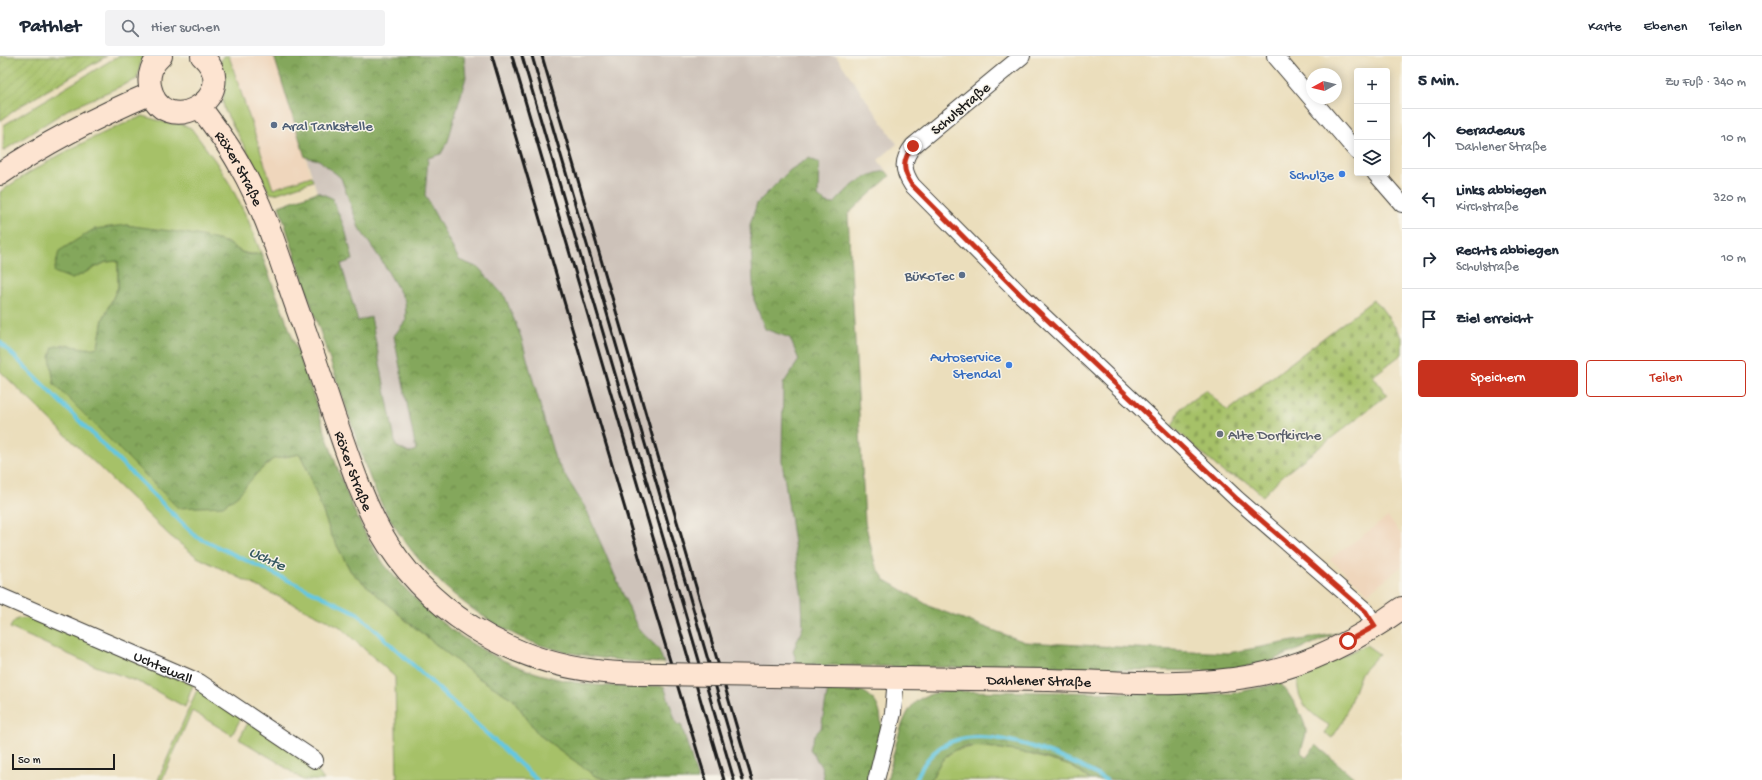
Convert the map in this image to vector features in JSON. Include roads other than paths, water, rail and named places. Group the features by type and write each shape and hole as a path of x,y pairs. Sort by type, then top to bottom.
{"street":[{"path":"161,56 154,63 150,75 152,93 158,103 172,112 184,113 200,107 211,93 213,81 211,70 202,56"},
{"name":"Schulstraße","path":"1022,56 913,146 906,155 904,164 906,176 912,185 1020,294 1237,499 1366,612 1375,626"},
{"path":"1275,56 1354,148"},
{"path":"0,174 63,135 107,112 152,93"},
{"name":"Röxer Straße","path":"200,107 228,145 260,205 282,264 358,485 380,531 411,574 435,599 463,620 494,640 520,652 558,664 595,671 660,674"},
{"path":"1378,176 1402,204"},
{"name":"Uchtewall","path":"0,596 199,682 315,760"},
{"name":"Dahlener Straße","path":"660,674 1140,682 1219,680 1272,671 1305,661 1336,647 1375,626 1402,608"},
{"path":"876,780 893,713 896,678"}],"waterway":[{"name":"Uchte","path":"0,342 197,537 357,613 537,780"},
{"path":"916,780 925,762 937,750 951,742 967,738 983,737 1001,739 1036,748 1072,762 1106,780"}],"railway":[{"path":"492,56 706,780"},
{"path":"512,56 724,780"},
{"path":"522,56 734,780"},
{"path":"532,56 743,780"},
{"path":"542,56 752,780"}],"place":[{"name":"Aral Tankstelle","path":"274,125"},
{"name":"Schulze","path":"1342,174"},
{"name":"BüKoTec","path":"962,275"},
{"name":"Autoservice Stendal","path":"1009,365"},
{"name":"Alte Dorfkirche","path":"1220,434"}]}
